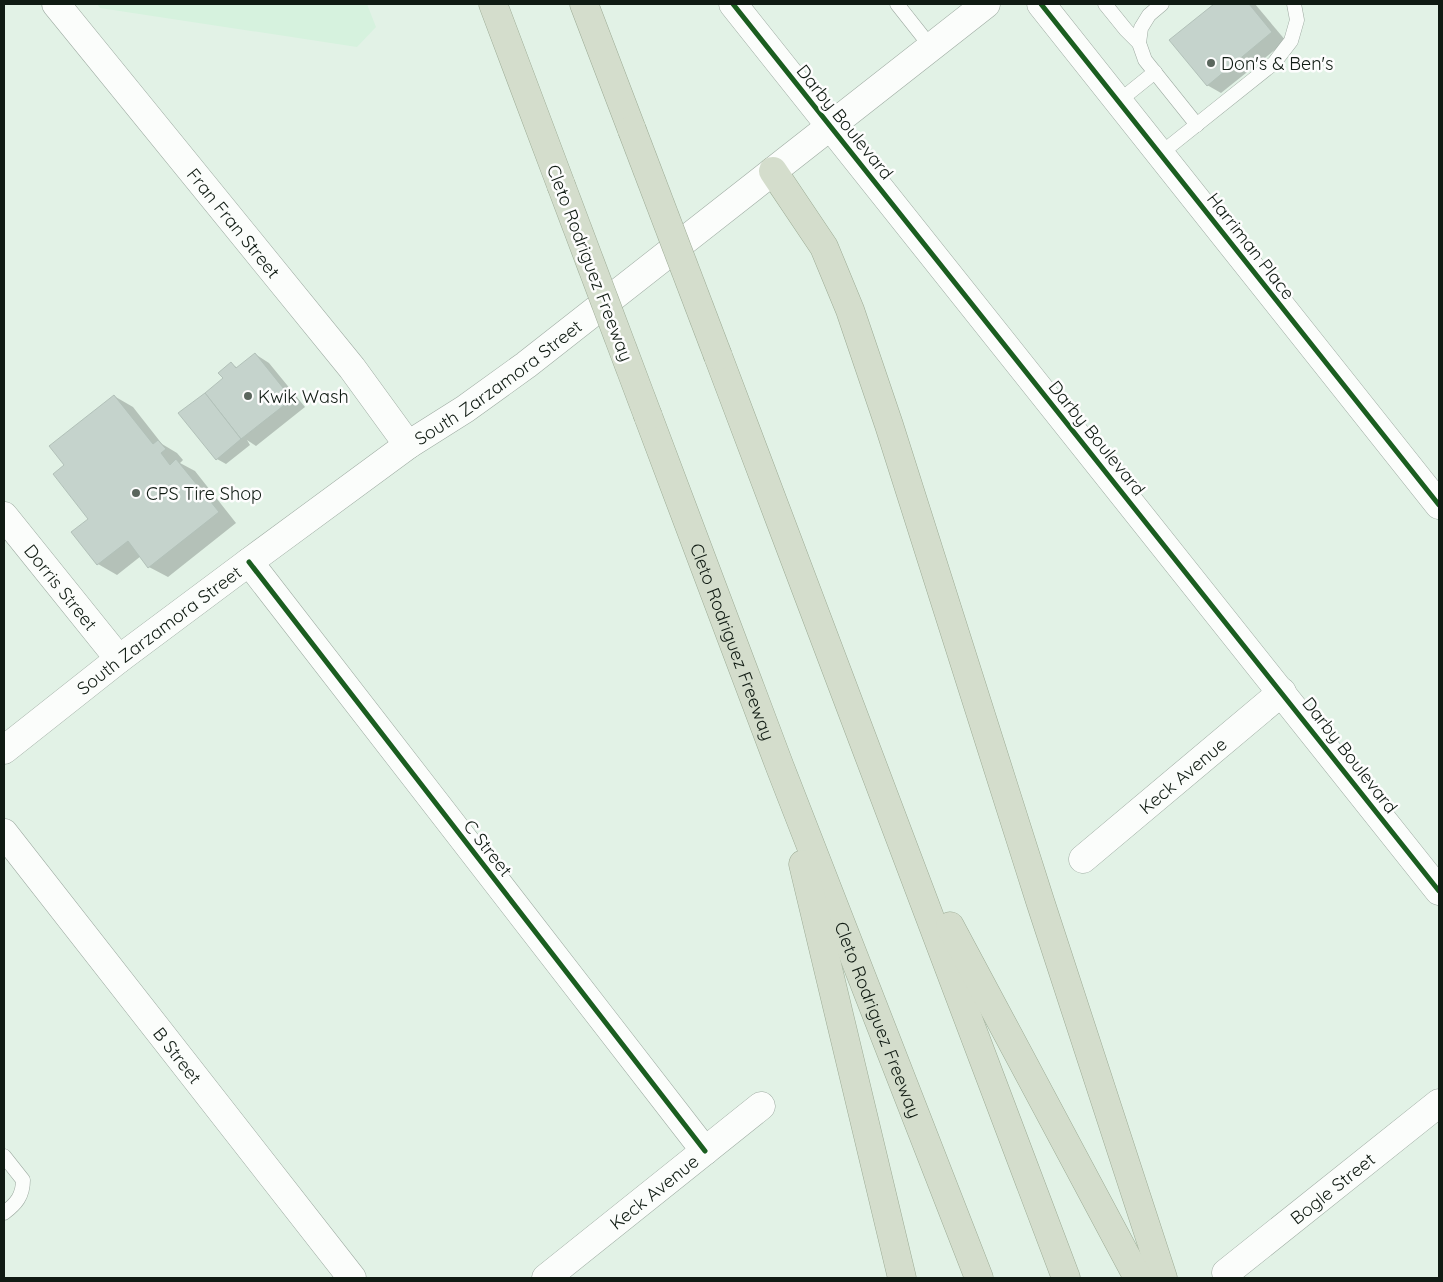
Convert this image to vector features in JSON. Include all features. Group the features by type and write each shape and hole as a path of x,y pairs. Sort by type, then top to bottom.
{"highway":[{"name":"Cleto Rodriguez Freeway","path":"493,4 780,767 979,1278"},
{"path":"584,4 1066,1278"},
{"path":"773,172 824,247 850,310 889,425 1163,1278"},
{"path":"780,767 902,1278"},
{"path":"898,830 1138,1278"}],"street":[{"name":"Fran Fran Street","path":"56,4 352,368 408,445"},
{"name":"Darby Boulevard","path":"733,4 1439,891"},
{"name":"South Zarzamora Street","path":"4,750 119,659 249,562 408,445 465,409 526,365 986,4"},
{"name":"Harriman Place","path":"1041,4 1439,505"},
{"name":"Dorris Street","path":"4,516 119,659"},
{"name":"C Street","path":"249,562 705,1151"},
{"name":"Keck Avenue","path":"1083,858 1282,692"},
{"name":"B Street","path":"4,833 352,1278"},
{"name":"Bogle Street","path":"1226,1273 1439,1103"},
{"name":"Keck Avenue","path":"546,1278 761,1106"}],"lane":[{"path":"897,4 932,47"},
{"path":"1106,4 1126,30 1139,43"},
{"path":"1162,4 1149,15 1140,28 1139,43 1145,60 1197,125"},
{"path":"1160,154 1274,63 1292,41 1297,20 1294,4"},
{"path":"1119,101 1154,72"},
{"path":"4,1156 23,1180 23,1192 14,1206 4,1213"}],"shaded area":[{"path":"97,4 367,4 376,27 357,47 100,8"}],"building":[{"name":"Don's & Ben's","path":"1214,4 1249,4 1272,32 1207,86 1169,40"},
{"name":"Kwik Wash","path":"255,353 292,399 241,439 205,393 223,378 218,373 231,362 236,368"},
{"path":"205,393 241,439 216,460 178,413"},
{"name":"CPS Tire Shop","path":"114,395 153,444 158,440 166,449 161,453 170,465 176,459 219,512 148,568 128,541 97,565 71,532 88,519 53,474 64,465 49,446"}],"cycle path":[{"path":"733,4 1439,891"},
{"path":"1041,4 1439,505"},
{"path":"249,562 705,1151"}],"place":[{"name":"Don's & Ben's","path":"1211,63"},
{"name":"Kwik Wash","path":"248,396"},
{"name":"CPS Tire Shop","path":"136,493"}]}
